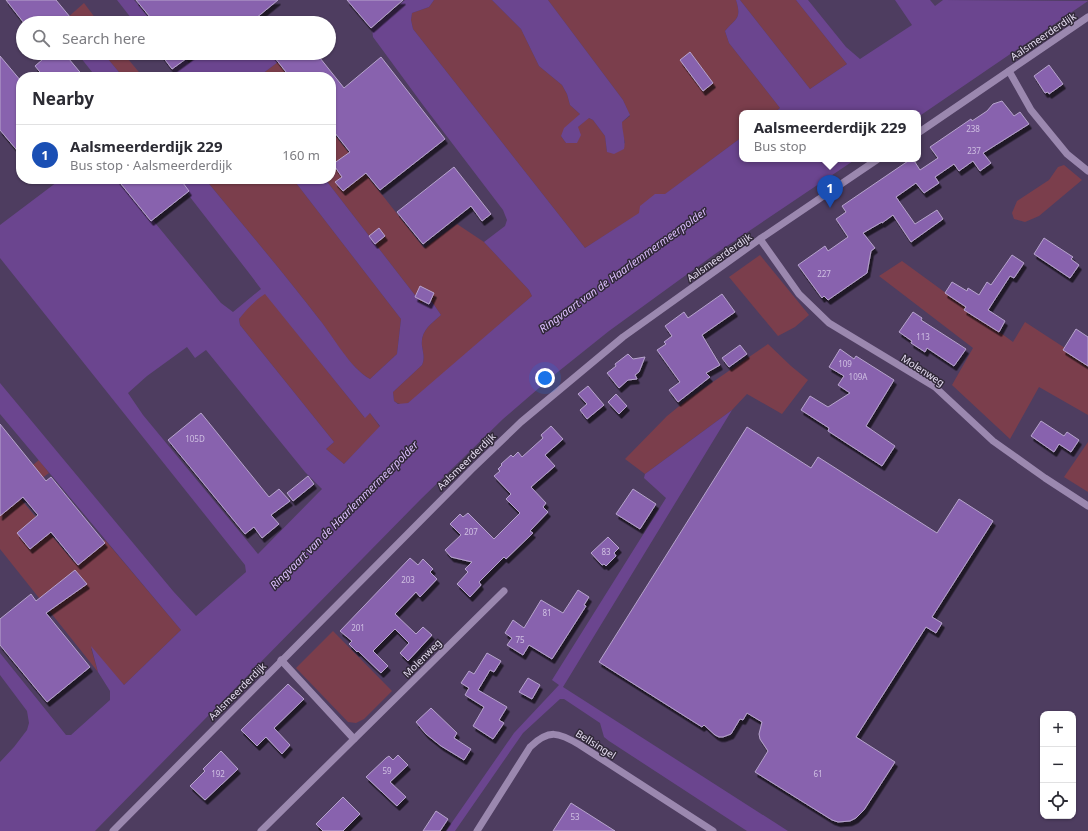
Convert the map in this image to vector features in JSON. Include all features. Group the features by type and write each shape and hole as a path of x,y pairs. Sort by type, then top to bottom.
{"street":[{"name":"Aalsmeerderdijk","path":"921,131 1088,17"},
{"name":"Aalsmeerderdijk","path":"1009,70 1031,110 1067,154 1088,171"},
{"name":"Aalsmeerderdijk","path":"113,831 281,660 521,422 623,338 760,239 874,162"},
{"name":"Molenweg","path":"760,239 798,294 828,323 935,387 993,441 1044,478 1088,506"},
{"name":"Molenweg","path":"261,831 504,591"},
{"path":"281,660 354,739"},
{"name":"Bellsingel","path":"477,831 530,747 540,737 554,734 565,736 580,745 713,831"}],"shaded area":[{"path":"434,0 492,0 521,29 539,66 562,85 567,94 570,105 580,114 561,136 566,143 577,143 578,127 588,118 593,120 605,136 607,152 625,143 622,131 622,122 630,116 623,100 548,0 736,0 738,6 737,18 725,31 729,43 780,108 778,110 739,110 739,139 640,213 585,248 413,29 411,20 412,13 429,7"},
{"path":"740,0 796,0 847,64 810,89"},
{"path":"84,3 94,16 69,16"},
{"path":"109,60 129,60 139,72 119,72"},
{"path":"278,62 285,72 265,72"},
{"path":"336,136 424,248 457,224 484,242 529,290 532,296 413,400 406,404 399,404 394,401 393,392 422,365 424,358 422,341 424,332 441,315 430,299 421,303 329,184 336,184"},
{"path":"1064,165 1082,180 1039,216 1025,222 1014,219 1012,213 1017,201 1049,180 1058,167"},
{"path":"209,184 297,184 401,319 397,354 370,379 362,374 348,359 319,319"},
{"path":"760,255 809,315 795,327 778,336 729,277"},
{"path":"902,261 1013,342 1025,322 1088,363 1088,415 1039,387 1010,439 952,385 973,348 879,276"},
{"path":"265,293 364,417 370,413 380,427 344,464 326,449 334,442 240,325 239,319 242,315"},
{"path":"768,344 808,380 782,414 747,394 732,410 645,474 625,459 667,416 688,399"},
{"path":"1088,442 1088,492 1064,477"},
{"path":"39,460 49,473 18,496 74,562 105,540 181,630 124,685 91,648 98,672 0,549 0,492"},
{"path":"333,631 392,691 364,719 356,723 348,722 296,668"}],"water":[{"path":"117,0 134,0 148,16 130,16"},
{"name":"Ringvaart van de Haarlemmermeerpolder","path":"405,0 434,0 429,7 412,13 411,20 413,29 585,248 639,213 640,206 655,194 665,194 739,139 739,162 852,162 715,254 609,331 554,375 503,419 420,500 95,831 0,831 0,762 27,730 29,723 27,711 0,675 0,653 66,735 71,735 110,700 110,691 98,672 91,646 124,685 181,630 0,414 0,383 173,591 196,616 246,572 245,565 0,258 0,225 54,184 123,184 221,303 233,312 261,289 180,184 209,184 291,283 349,360 370,379 397,354 401,319 297,184 329,184 421,303 430,299 441,315 424,332 422,346 424,358 422,365 393,392 394,401 398,404 408,403 532,296 529,290 484,242 505,226 507,220 503,210 373,37 372,28","holes":["265,294 365,418 370,413 380,426 344,464 326,449 334,442 240,325 239,319 257,299","187,347 195,358 206,350 305,472 322,489 258,554 143,415 128,393 147,376"]},
{"path":"492,0 548,0 623,100 630,115 622,122 625,142 624,149 614,154 607,152 605,136 593,120 589,118 578,127 581,135 577,143 566,143 561,136 564,128 580,114 570,105 567,94 562,85 539,66 521,29"},
{"path":"736,0 740,0 810,89 847,64 796,0 808,0 846,47 860,59 912,25 895,0 930,0 935,6 943,0 1088,1 921,115 921,110 778,110 780,108 729,43 725,31 737,18 738,6"},
{"path":"83,60 109,60 119,72 92,72"},
{"path":"165,60 186,60 189,63 193,60 278,60 278,62 265,72 174,72"},
{"path":"732,410 563,687 788,831 747,831 609,741 604,737 600,723 564,699 560,699 523,733 455,831 446,831 514,733 559,685 552,680 666,498 644,478 645,474"}],"building":[{"path":"6,0 56,0 69,16 19,16"},
{"path":"136,0 278,0 259,16 149,16"},
{"path":"347,0 403,0 371,28"},
{"path":"690,52 713,83 703,91 680,60"},
{"path":"0,56 16,75 16,149 0,130"},
{"path":"381,57 445,139 380,190 366,173 343,191 336,183 336,181 342,177 336,168 336,162 350,152 336,134 336,78 344,88"},
{"path":"42,60 70,60 80,72 40,72 35,66"},
{"path":"165,60 184,60 172,69"},
{"path":"277,60 322,60 331,72 286,72"},
{"path":"1049,65 1063,84 1049,94 1048,92 1045,93 1034,76"},
{"path":"1002,101 1014,116 1020,112 1029,124 983,153 991,163 980,171 973,161 959,171 954,164 935,177 939,183 924,193 916,183 896,197 915,224 937,210 943,219 911,242 893,215 882,223 863,233 875,248 871,251 867,273 828,300 824,296 822,298 798,265 825,246 828,251 848,237 836,219 846,212 842,206 907,162 915,162 920,170 938,158 930,147 971,119 972,121 987,111 993,104"},
{"path":"454,167 491,214 482,221 471,206 423,244 397,212"},
{"path":"121,184 184,184 189,191 151,221"},
{"path":"379,228 385,236 375,244 369,236"},
{"path":"1044,238 1073,257 1071,259 1079,265 1070,278 1034,254"},
{"path":"1012,255 1024,263 1014,278 1010,276 988,310 1005,321 999,332 964,310 966,307 945,293 952,282 967,291 968,288 979,295 987,282 991,285"},
{"path":"420,286 434,293 429,304 415,297"},
{"path":"722,294 735,312 702,335 720,365 706,373 710,377 678,402 669,390 680,382 657,350 666,344 664,342 672,336 665,326 684,312 688,318"},
{"path":"913,312 922,318 921,320 966,349 954,366 927,348 925,352 911,343 912,341 899,332"},
{"path":"1076,329 1088,337 1088,366 1063,350"},
{"path":"740,345 747,354 729,367 722,358"},
{"path":"840,349 854,359 856,356 894,380 866,426 895,446 882,466 828,431 829,428 801,410 810,396 828,407 850,393 838,385 844,376 829,367"},
{"path":"628,354 633,359 645,357 639,372 635,375 637,379 628,380 619,388 607,373 616,366 615,364"},
{"path":"588,386 604,405 587,419 580,410 587,404 578,394"},
{"path":"616,394 627,406 619,414 608,402"},
{"path":"201,413 269,497 279,489 290,501 271,515 279,524 262,538 254,527 245,534 168,440"},
{"path":"1041,421 1064,436 1067,432 1079,440 1071,452 1059,444 1054,452 1031,436"},
{"path":"0,424 46,481 51,477 105,543 78,565 51,532 30,549 17,533 38,515 23,497 0,516"},
{"path":"551,426 563,439 545,455 555,466 531,487 546,503 543,507 548,512 530,531 533,533 506,559 504,557 479,582 481,585 470,597 457,584 468,572 465,569 472,562 451,557 445,550 461,535 450,524 460,514 463,517 468,513 494,539 520,513 506,499 511,494 494,476 500,471 498,469 502,465 501,464 511,455 513,457 518,452 522,457 543,438 541,435"},
{"path":"747,427 811,468 818,457 937,533 959,499 993,521 932,617 942,623 936,633 926,627 856,737 895,762 864,810 856,818 850,821 838,822 832,820 755,772 768,751 760,739 759,734 762,722 747,713 743,720 740,719 731,734 719,737 704,725 702,727 599,662"},
{"path":"308,476 314,484 293,501 287,493"},
{"path":"633,489 656,504 640,529 616,514"},
{"path":"608,537 619,548 614,553 616,556 606,566 604,564 602,565 591,553"},
{"path":"410,558 418,565 423,559 433,569 430,572 437,579 420,597 416,592 395,614 416,634 423,627 432,635 408,661 400,653 409,643 395,629 373,651 388,666 381,673 349,644 352,641 340,631"},
{"path":"75,570 87,584 46,613 90,667 47,702 0,645 0,619 31,594 36,601"},
{"path":"578,590 589,597 584,605 586,606 552,659 529,645 523,655 507,645 512,638 505,633 513,620 524,628 541,600 563,613"},
{"path":"487,653 501,661 494,672 490,670 478,690 507,707 499,720 504,723 493,739 473,726 484,707 465,695 469,688 461,683 469,671 474,674"},
{"path":"528,678 540,685 532,699 519,692"},
{"path":"288,684 304,699 274,728 290,745 282,754 266,737 257,746 241,730"},
{"path":"431,708 457,733 454,738 471,749 464,760 441,746 426,734 416,722"},
{"path":"221,751 238,769 205,800 190,786 205,771 203,769"},
{"path":"398,755 408,765 390,782 406,797 397,806 366,777 386,758 389,756 393,760"},
{"path":"343,797 360,814 343,831 323,831 316,824"},
{"path":"571,803 615,831 553,831"},
{"path":"436,811 448,819 440,831 423,831"}],"place":[{"name":"Aalsmeerderdijk 229","path":"830,208"}]}
